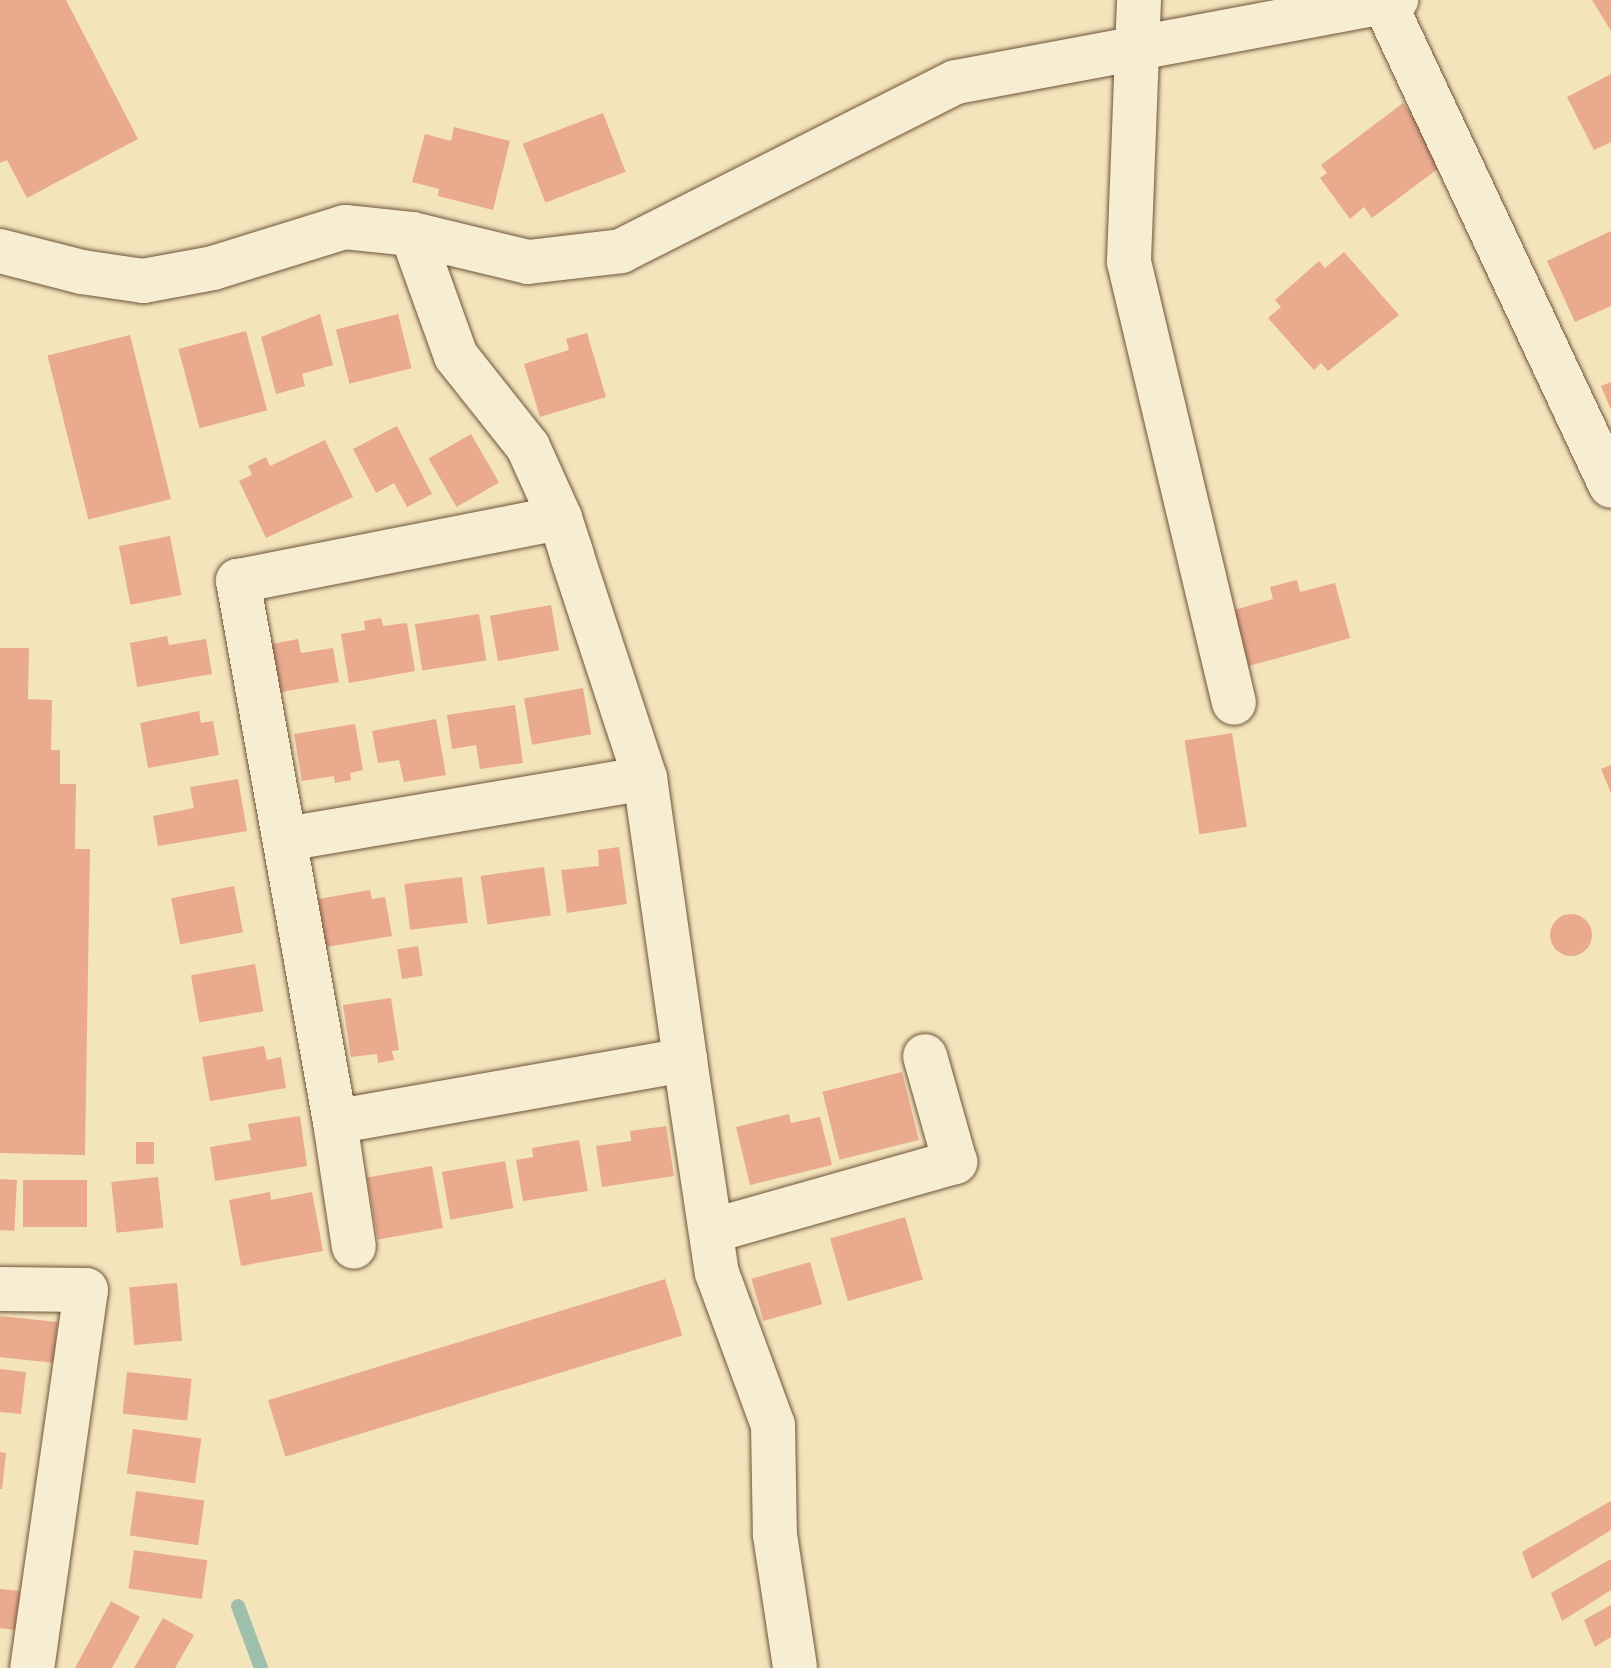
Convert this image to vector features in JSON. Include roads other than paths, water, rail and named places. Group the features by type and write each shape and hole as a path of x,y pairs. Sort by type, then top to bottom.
{"street":[{"path":"1139,0 1129,262 1234,703"},
{"path":"0,251 82,272 143,281 213,268 345,227 412,234 528,262 621,251 956,82 1390,2 1611,486"},
{"path":"412,234 456,356 528,447 560,518 645,778 717,1273 773,1425 775,1535 795,1668"},
{"path":"354,1247 286,839 238,581 560,518"},
{"path":"286,839 645,778"},
{"path":"711,1231 955,1162 925,1056"},
{"path":"335,1122 685,1060"},
{"path":"0,1289 86,1290 32,1668"}],"waterway":[{"path":"238,1606 261,1668"}]}
